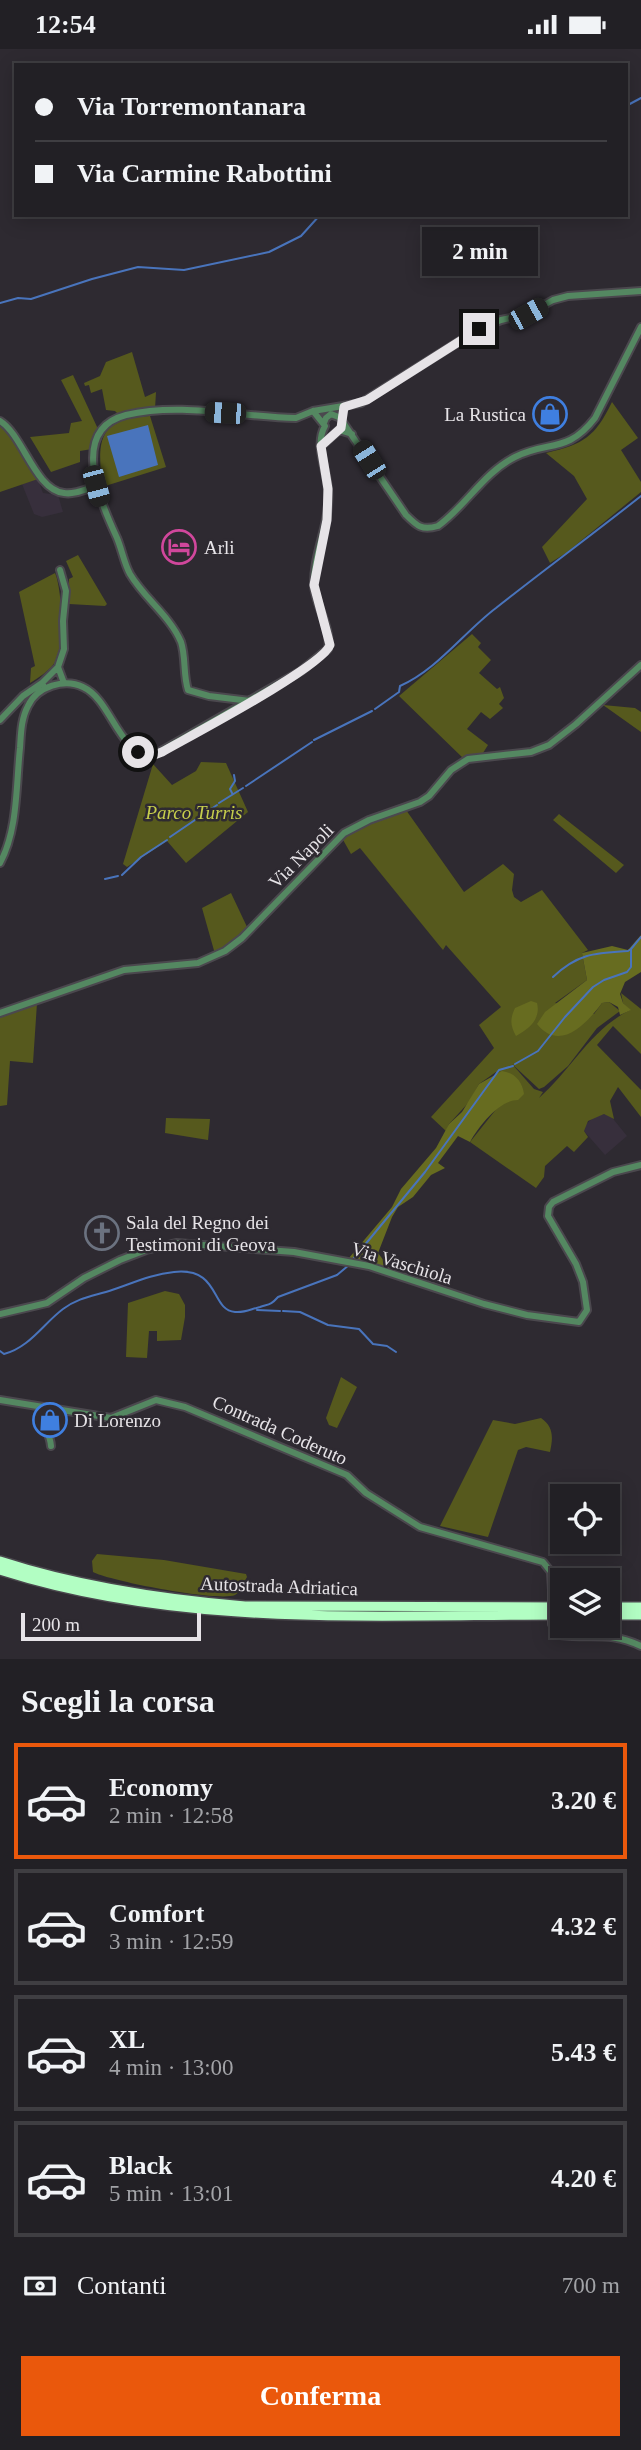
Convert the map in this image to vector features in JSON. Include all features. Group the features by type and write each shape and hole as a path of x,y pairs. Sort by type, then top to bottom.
{"highway":[{"name":"Autostrada Adriatica","path":"0,1561 54,1577 125,1592 245,1610 550,1607"},
{"name":"Autostrada Adriatica","path":"0,1570 120,1599 245,1610 550,1615"},
{"path":"620,1607 641,1607"},
{"path":"620,1615 641,1615"}],"street":[{"path":"250,701 208,696 188,689 182,644 130,573 96,486 95,442 103,426 113,420 165,409 296,418 313,411 344,407 367,400 412,373 446,348 501,320 528,314 568,296 641,291"},
{"path":"0,720 23,696 43,686 64,683 88,689 129,744 145,755 162,752 301,671 329,648 314,585 328,510 328,489 320,438 326,418 331,414 342,420 405,516 418,527 425,529 438,526 503,463 533,450 571,442 586,430 595,418 641,327"},
{"path":"321,446 337,431 344,407"},
{"path":"313,411 325,425 353,435"},
{"path":"0,421 13,431 43,479 57,491 66,494 96,486"},
{"path":"0,863 9,840 23,719 31,700 58,667 64,649 62,632 66,591 60,570"},
{"name":"Via Napoli","path":"0,1013 124,970 198,963 225,951 242,939 333,843 354,827 420,802 429,796 451,770 468,759 531,752 549,745 641,665"},
{"path":"58,667 64,683"},
{"name":"Via Vaschiola","path":"0,1314 47,1303 113,1263 146,1249 176,1243 294,1252 369,1266 484,1304 527,1315 579,1322 587,1310 583,1282 566,1243 550,1221 549,1207 553,1202 613,1173 641,1165"},
{"name":"Contrada Coderuto","path":"0,1400 111,1417 156,1400 210,1415 347,1475 366,1493 420,1527 543,1562 551,1572 552,1623 560,1635 614,1636 641,1646"},
{"path":"41,1408 41,1421 50,1434 51,1446"}],"shaded area":[{"path":"38,479 43,493 58,495 63,512 42,517 34,514 22,484"},
{"path":"610,1115 627,1136 605,1155 584,1131 584,1126 594,1117"}],"green space":[{"path":"132,352 145,397 156,392 155,409 119,415 115,411 106,410 102,389 91,393 89,385 85,386 84,383 100,376 106,362"},
{"path":"73,375 98,429 92,449 80,451 80,462 51,472 30,437 69,433 71,423 82,421 61,380"},
{"path":"612,402 638,438 621,450 641,482 641,492 550,563 542,547 587,499 574,476 546,453 570,446 587,437 600,423"},
{"path":"150,416 166,467 102,487 100,457 104,435 110,427 119,422"},
{"path":"0,422 41,478 0,492"},
{"path":"78,555 107,604 105,606 69,604 69,579 73,577 66,561"},
{"path":"55,573 62,617 59,654 51,667 30,683 31,668 35,666 19,592"},
{"path":"472,634 481,643 478,647 491,660 479,673 497,689 500,687 504,698 499,704 503,708 490,719 481,712 467,729 488,745 483,753 464,759 399,696"},
{"path":"603,705 635,708 641,712 641,732"},
{"name":"Parco Turris","path":"201,762 226,763 248,812 186,863 167,841 127,867 123,864 153,764 172,785 196,771"},
{"path":"406,810 464,892 503,864 514,874 512,890 514,897 521,902 542,890 588,950 582,953 587,980 555,1003 594,1014 602,1003 609,1002 620,1011 597,1028 568,1066 544,1087 539,1089 512,1064 534,1089 543,1092 539,1098 603,1028 630,1010 623,1003 621,993 641,1009 641,1054 613,1026 597,1045 641,1090 641,1117 618,1087 610,1101 614,1119 604,1114 588,1121 584,1131 588,1137 574,1152 567,1146 545,1166 544,1177 536,1188 470,1142 498,1107 510,1100 496,1072 479,1084 469,1102 446,1131 431,1117 494,1048 479,1025 501,1007 446,945 443,950 360,848 351,854 342,838 363,823"},
{"path":"559,814 624,865 616,873 553,820"},
{"path":"231,893 248,929 215,954 202,908"},
{"path":"641,935 641,972 625,982 620,994 623,1003 631,1010 620,1015 618,1007 609,1002 602,1003 581,1026 564,1035 555,1036 537,1024 545,1012 587,980 582,953 612,946 628,950"},
{"path":"531,1001 537,1003 536,1019 516,1036 511,1022 515,1008"},
{"path":"37,1003 33,1063 10,1061 7,1105 0,1106 0,1015"},
{"path":"502,1071 517,1078 524,1094 518,1100 497,1109 470,1142 458,1136 438,1163 445,1168 431,1175 413,1197 398,1207 378,1253 390,1269 349,1258 392,1207 401,1189 436,1148 449,1124 462,1112 479,1084"},
{"path":"166,1118 210,1119 208,1140 165,1133"},
{"path":"165,1291 179,1294 185,1305 181,1340 157,1341 157,1331 149,1331 147,1358 126,1357 128,1303"},
{"path":"341,1377 357,1387 337,1428 329,1425 326,1418"},
{"path":"541,1418 552,1433 550,1452 526,1447 518,1450 488,1537 440,1526 493,1420 515,1424"},
{"path":"97,1554 164,1560 246,1574 247,1577 241,1590 235,1595 208,1596 187,1593 93,1572 92,1561"}],"water":[{"path":"148,425 158,465 119,477 107,436"}],"waterway":[{"path":"628,105 641,98"},
{"path":"0,303 18,298 31,299 138,267 184,270 269,252 301,236 318,217"},
{"path":"375,709 399,692 400,686 438,661 496,608 641,496"},
{"path":"314,740 372,711"},
{"path":"246,786 312,742"},
{"path":"232,793 230,789 235,781 234,775"},
{"path":"219,803 243,788"},
{"path":"170,837 217,805"},
{"path":"122,875 141,857 167,840"},
{"path":"105,879 118,876"},
{"path":"515,1064 538,1051 593,987 627,972 631,967 631,949 641,937"},
{"path":"553,977 579,959 631,949"},
{"path":"354,1258 425,1172 499,1070 513,1066"},
{"path":"0,1351 4,1354 21,1346 63,1309 75,1302 158,1275 189,1272 200,1276 227,1310 239,1312 270,1304 278,1297 337,1275 349,1265"},
{"path":"257,1310 280,1311"},
{"path":"283,1311 300,1312 328,1325 359,1329 373,1344 387,1346 396,1352"}],"place":[{"name":"La Rustica","path":"550,414"},
{"name":"Arli","path":"179,547"},
{"name":"Sala del Regno dei Testimoni di Geova","path":"102,1233"},
{"name":"Di Lorenzo","path":"50,1420"}],"route":[{"path":"138,752 145,755 162,752 301,671 324,654 330,645 314,585 327,520 328,489 321,446 334,432 340,430 344,407 367,400 479,329"}]}
